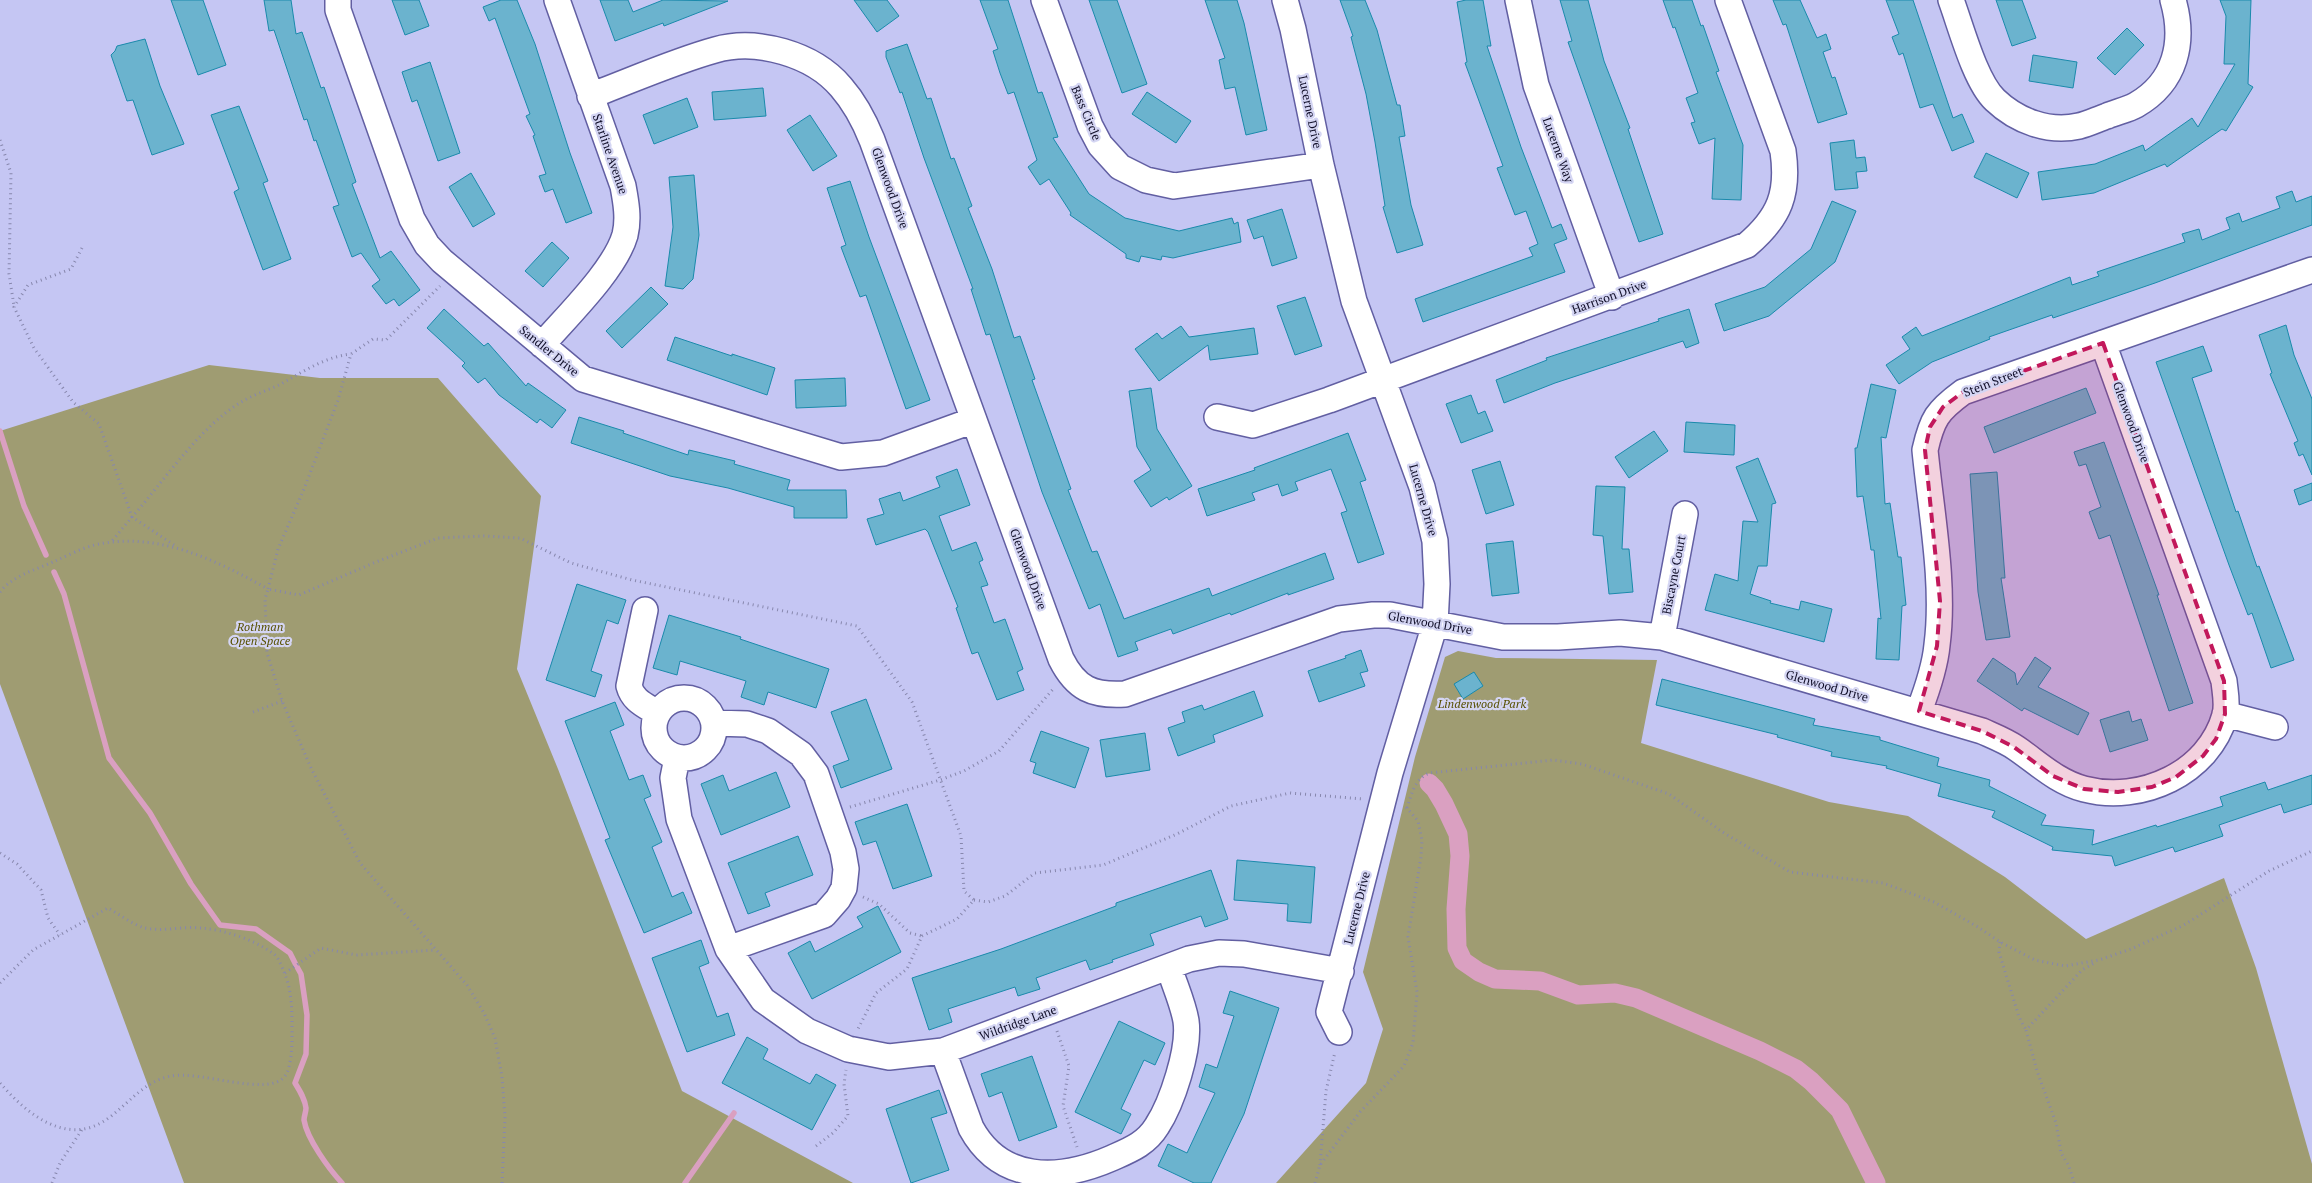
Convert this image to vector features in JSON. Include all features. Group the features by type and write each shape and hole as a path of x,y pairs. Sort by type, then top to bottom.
{"street":[{"name":"Sandler Drive","path":"338,0 338,10 412,219 427,244 454,272 583,379 840,457 883,453 974,420"},
{"name":"Starline Avenue","path":"542,346 614,260 625,234 627,206 622,186 557,0"},
{"name":"Bass Circle","path":"1044,0 1090,126 1100,145 1120,167 1146,180 1174,186 1321,165"},
{"name":"Lucerne Drive","path":"1284,0 1354,301 1381,380 1422,487 1435,541 1437,584 1435,624 1390,773 1396,805 1329,1012 1340,1032"},
{"name":"Lucerne Way","path":"1518,0 1536,85 1612,296"},
{"name":"Harrison Drive","path":"1216,417 1253,425 1612,296 1747,245 1764,231 1776,214 1786,172 1783,150 1728,0"},
{"path":"1951,0 1982,81 1994,100 2018,118 2046,127 2068,128 2080,126 2135,105 2157,89 2169,72 2178,46 2178,19 2173,0"},
{"name":"Glenwood Drive","path":"590,96 716,49 743,46 779,50 819,67 840,86 862,115 1061,659 1068,673 1084,688 1104,695 1126,694 1339,619 1390,615 1503,637 1558,637 1620,633 1662,637 1982,731 2014,747 2053,776 2084,789 2118,792 2152,787 2176,777 2203,756 2216,739 2225,714 2224,681 2103,343"},
{"name":"Stein Street","path":"1919,711 1927,690 1937,646 1940,601 1925,450 1930,427 1943,407 1963,392 2103,343 2310,275"},
{"name":"Biscayne Court","path":"1662,637 1685,514"},
{"path":"645,610 629,686 631,694 636,700 657,713"},
{"path":"682,697 697,700 708,710 714,723 713,738 705,750 692,758 677,758 664,752 655,740 653,725 657,713 668,701 682,697"},
{"path":"2225,714 2275,727"},
{"path":"714,723 747,724 768,731 801,754 816,774 843,852 846,868 844,888 838,899 824,914 728,949"},
{"name":"Wildridge Lane","path":"677,758 672,778 680,819 728,949 763,1000 807,1031 848,1049 890,1057 943,1051 1189,959 1219,953 1277,958 1341,971"},
{"path":"943,1051 971,1128 977,1140 997,1161 1026,1174 1068,1174 1085,1170 1134,1149 1146,1140 1158,1126 1166,1109 1182,1066 1186,1030 1186,1022 1169,967"}],"path":[{"path":"0,140 11,173 8,274 14,306 38,354 73,402 99,424 132,517 175,546 234,570 268,589 299,595 438,538 493,536 520,538 571,563 632,580 857,626 912,702 961,836 964,891 974,900 988,902 1005,896 1035,873 1103,865 1177,834 1231,806 1290,793 1355,797 1396,805 1418,821 1422,840 1421,857 1408,937 1417,992 1414,1043 1404,1066 1360,1112 1320,1165"},
{"path":"14,306 28,285 71,269 82,248"},
{"path":"112,542 151,492 214,424 242,401 278,385 313,365 337,356 351,354 373,339 386,340 454,272"},
{"path":"351,354 338,400 304,489 278,549 265,598 267,653 282,701 311,768 360,863 467,985 484,1013 495,1038 502,1077 505,1117 502,1183"},
{"path":"0,592 6,585 27,573 96,544 128,540 175,546"},
{"path":"829,813 940,780 964,771 1000,751 1068,673"},
{"path":"253,712 282,701"},
{"path":"1396,805 1420,778 1429,773 1553,760 1582,764 1669,794 1724,833 1790,872 1884,884 1934,902 2000,942 2035,960 2065,966 2099,960 2131,949 2184,925 2269,871 2312,851"},
{"path":"0,853 17,864 40,890 48,918 60,934"},
{"path":"844,888 879,904 910,933 922,936"},
{"path":"816,1146 833,1133 848,1116 844,1084 848,1049 876,993 907,969 922,936 957,919 974,900"},
{"path":"0,983 33,950 108,908 144,928 201,928 250,941 276,956 285,973 292,1001 292,1047 286,1075 275,1084 257,1085 204,1076 173,1075 151,1082 110,1117 83,1128 64,1129 42,1121 20,1105 0,1083"},
{"path":"2000,942 1999,952 2056,1124 2061,1153 2074,1183"},
{"path":"285,973 322,948 356,954 437,950"},
{"path":"2026,1030 2082,970 2099,960"},
{"path":"1050,1011 1069,1066 1063,1106 1085,1170"},
{"path":"1315,1183 1320,1165 1326,1090 1340,1032"},
{"path":"52,1183 60,1163 83,1128"}],"highlighted area":[{"path":"2103,343 2224,681 2225,714 2216,739 2203,756 2176,777 2152,787 2118,792 2084,789 2053,776 2014,747 1982,731 1919,711 1937,646 1940,601 1925,450 1930,427 1943,407 1963,392"}],"green space":[{"name":"Rothman Open Space","path":"209,365 320,378 438,378 541,496 517,669 558,769 682,1091 853,1183 184,1183 0,684 0,431"},
{"name":"Lindenwood Park","path":"1458,651 1496,658 1657,660 1641,743 1829,802 1908,816 2005,877 2086,939 2224,878 2256,968 2312,1164 2312,1183 1276,1183 1366,1083 1383,1029 1363,972 1415,757 1445,657"}],"building":[{"path":"171,0 203,0 226,65 198,75"},
{"path":"264,0 291,0 296,34 302,32 321,88 324,87 356,182 352,184 380,258 391,251 420,290 399,306 394,299 386,304 372,286 380,280 361,253 352,257 333,207 339,205 316,140 314,141 307,119 304,120 274,30 269,31"},
{"path":"392,0 419,0 429,26 405,35"},
{"path":"501,0 517,0 535,44 570,153 592,213 566,223 553,189 545,192 539,176 546,174 533,136 535,135 526,116 530,114 495,18 489,21 483,7"},
{"path":"600,0 628,0 633,12 663,0 728,1 664,26 663,23 615,41"},
{"path":"854,0 887,0 899,16 877,32"},
{"path":"980,0 1008,0 1038,93 1042,92 1058,137 1053,138 1089,194 1125,218 1179,231 1232,218 1234,224 1238,222 1241,242 1173,258 1162,256 1161,260 1141,256 1139,262 1126,258 1126,254 1070,215 1071,213 1049,179 1040,185 1028,167 1037,160 1014,92 1008,94 1000,73 993,51 998,49"},
{"path":"1089,0 1117,0 1147,84 1122,93"},
{"path":"1205,0 1237,0 1244,23 1267,130 1246,135 1235,87 1225,89 1219,60 1225,58"},
{"path":"1340,0 1365,0 1377,30 1397,105 1400,105 1405,136 1399,137 1411,205 1423,245 1397,253 1383,207 1385,206 1375,142 1366,94 1351,37 1353,36"},
{"path":"1483,0 1491,46 1487,46 1521,147 1552,228 1561,224 1567,239 1554,244 1565,272 1423,322 1415,299 1533,256 1529,248 1538,244 1526,211 1515,215 1497,168 1503,166 1465,63 1467,62 1457,2"},
{"path":"1560,0 1588,0 1604,61 1630,128 1628,129 1663,234 1639,242 1568,42 1572,41"},
{"path":"1663,0 1692,0 1701,26 1703,25 1719,71 1716,72 1743,145 1741,200 1712,199 1715,138 1699,144 1691,123 1695,122 1686,98 1698,93 1675,27 1673,28"},
{"path":"1773,0 1800,0 1817,38 1826,34 1831,49 1823,52 1832,78 1835,77 1847,114 1818,123 1786,24 1783,25"},
{"path":"1886,0 1913,0 1953,118 1962,114 1974,142 1952,151 1933,104 1920,108 1903,53 1899,55 1892,37 1899,34"},
{"path":"1996,0 2022,0 2036,38 2012,46"},
{"path":"2220,0 2251,0 2248,84 2253,87 2226,131 2222,129 2167,167 2165,164 2094,193 2042,200 2038,172 2095,164 2143,145 2145,151 2192,118 2198,127 2235,64 2224,64 2226,16"},
{"path":"2127,28 2144,45 2115,75 2097,58"},
{"path":"145,39 160,86 184,144 152,155 133,100 127,101 111,55 117,46"},
{"path":"907,44 927,99 931,98 951,159 954,158 972,206 968,208 992,269 1014,338 1020,336 1035,379 1032,380 1071,489 1068,490 1092,552 1097,551 1124,619 1209,588 1212,596 1325,553 1334,579 1288,595 1288,593 1231,615 1230,613 1173,634 1171,629 1135,642 1138,650 1118,657 1100,604 1089,609 1042,492 990,334 986,335 971,289 973,289 924,158 902,92 900,93 886,57 886,51"},
{"path":"2033,55 2077,62 2073,88 2029,81"},
{"path":"430,62 460,153 438,161 417,100 412,102 402,72"},
{"path":"763,88 766,116 714,120 712,92"},
{"path":"1147,92 1191,121 1176,143 1132,114"},
{"path":"687,98 698,127 654,144 643,115"},
{"path":"239,106 268,181 263,183 291,259 263,270 234,192 239,189 211,115"},
{"path":"810,115 837,156 813,171 787,130"},
{"path":"1854,140 1856,158 1865,157 1867,171 1856,172 1858,188 1835,190 1830,143"},
{"path":"1986,153 2029,173 2017,198 1974,177"},
{"path":"471,173 495,214 473,227 449,187"},
{"path":"694,175 699,235 693,279 683,289 665,286 673,227 669,177"},
{"path":"850,181 930,400 906,409 866,295 860,297 841,247 846,245 827,188"},
{"path":"2292,191 2296,202 2312,196 2312,225 2155,283 2053,318 2052,315 1989,337 1990,339 1932,362 1899,384 1886,365 1910,349 1902,337 1916,327 1922,336 2070,277 2072,285 2099,276 2097,272 2185,242 2182,234 2199,229 2202,240 2230,229 2226,218 2239,213 2242,222 2280,208 2276,197"},
{"path":"1832,201 1856,211 1835,262 1769,316 1724,331 1715,304 1765,287 1811,249"},
{"path":"1282,209 1297,258 1272,266 1263,236 1254,239 1247,220"},
{"path":"552,242 569,258 543,287 525,271"},
{"path":"651,287 668,304 622,348 606,331"},
{"path":"1305,297 1322,346 1295,355 1277,306"},
{"path":"444,309 484,346 488,343 526,386 528,383 566,410 552,428 540,419 537,423 499,395 485,378 478,383 462,366 465,363 427,328"},
{"path":"1689,309 1699,343 1686,348 1683,341 1555,383 1504,403 1496,380 1547,360 1546,358 1659,321 1658,319"},
{"path":"2286,325 2294,355 2312,399 2312,475 2303,454 2299,456 2294,443 2298,441 2270,374 2272,373 2259,335"},
{"path":"1181,326 1189,337 1254,328 1258,354 1210,360 1208,345 1159,381 1135,349 1157,333 1162,339"},
{"path":"675,337 775,368 767,395 667,360"},
{"path":"2203,346 2212,371 2192,378 2236,512 2238,511 2257,567 2259,566 2294,660 2271,668 2252,613 2248,615 2229,565 2156,362"},
{"path":"845,378 846,406 796,408 795,380"},
{"path":"1871,384 1896,390 1886,438 1881,437 1885,504 1890,503 1898,557 1901,557 1906,605 1902,606 1899,660 1876,659 1878,618 1881,619 1874,550 1871,550 1863,496 1857,497 1855,448 1857,448"},
{"path":"1151,388 1157,429 1192,486 1169,500 1167,497 1151,507 1134,481 1151,470 1137,447 1129,391"},
{"path":"2086,388 2096,413 1994,453 1984,427"},
{"path":"1471,395 1478,414 1485,411 1493,431 1461,443 1446,404"},
{"path":"579,417 624,431 623,433 688,455 689,450 735,461 734,464 790,480 787,490 846,490 847,518 794,518 794,507 728,488 670,476 571,443"},
{"path":"1686,422 1735,425 1734,455 1684,452"},
{"path":"1654,431 1668,451 1629,478 1615,457"},
{"path":"1348,433 1366,480 1360,482 1384,554 1358,563 1341,513 1347,511 1331,469 1295,482 1298,490 1282,496 1278,484 1252,493 1255,500 1207,516 1198,489 1255,470 1254,468"},
{"path":"2104,442 2159,595 2157,595 2193,703 2169,711 2110,535 2099,539 2089,512 2101,507 2086,464 2079,466 2074,452"},
{"path":"1758,458 1776,503 1772,504 1767,566 1758,566 1750,594 1771,601 1770,603 1799,610 1801,601 1832,609 1824,642 1705,610 1715,574 1738,581 1743,521 1758,522 1736,467"},
{"path":"1500,461 1514,505 1486,514 1472,470"},
{"path":"957,469 970,505 939,516 952,551 976,542 983,560 979,562 988,585 981,587 994,623 1005,619 1023,669 1017,672 1024,690 997,700 978,652 972,654 956,608 958,607 928,532 925,529 876,545 867,519 884,514 879,499 900,492 903,501 940,487 936,477"},
{"path":"1997,472 2005,578 2001,578 2010,637 1986,640 1978,592 1970,474"},
{"path":"2312,483 2312,500 2299,505 2294,490"},
{"path":"1596,486 1625,487 1622,549 1629,549 1633,592 1609,594 1603,536 1593,535"},
{"path":"1513,541 1519,593 1492,596 1486,544"},
{"path":"577,584 626,600 618,624 607,620 591,671 602,675 595,697 546,680"},
{"path":"669,615 741,637 740,639 829,669 816,708 768,692 764,705 741,697 746,681 680,661 677,675 653,668"},
{"path":"1361,650 1368,671 1360,673 1365,686 1319,702 1308,671 1346,658 1345,656"},
{"path":"2035,657 2051,668 2038,687 2089,713 2078,735 2024,708 2022,711 1977,681 1993,658 2015,673 2017,685"},
{"path":"1474,672 1483,686 1463,699 1454,684"},
{"path":"1662,679 1815,719 1813,725 1880,737 1880,740 1939,758 1937,766 1990,780 1989,786 2046,815 2041,825 2094,830 2092,845 2223,806 2220,797 2265,782 2268,790 2312,775 2312,804 2284,813 2281,804 2219,825 2223,836 2175,852 2173,847 2115,866 2112,856 2052,850 2053,847 1992,817 1995,811 1938,796 1941,784 1886,768 1887,766 1831,756 1832,752 1777,737 1778,735 1656,705"},
{"path":"1254,691 1263,716 1213,735 1215,742 1178,756 1168,728 1185,722 1182,712 1202,705 1204,710"},
{"path":"866,699 892,769 841,788 833,766 849,760 831,712"},
{"path":"615,702 624,725 610,731 629,780 643,775 651,796 644,799 662,842 652,847 672,897 683,892 692,913 644,933 605,840 610,838 565,721"},
{"path":"2129,711 2132,722 2141,719 2148,740 2110,752 2100,720"},
{"path":"1041,731 1089,748 1075,788 1033,773 1036,763 1030,761"},
{"path":"1145,733 1150,770 1106,777 1100,740"},
{"path":"776,772 790,807 721,835 701,784 723,775 729,791"},
{"path":"907,804 932,876 893,889 876,841 863,845 855,822"},
{"path":"798,836 813,875 765,893 770,906 748,914 728,863"},
{"path":"1237,860 1315,867 1311,923 1287,921 1288,904 1234,900"},
{"path":"1211,870 1228,919 1205,927 1201,916 1150,934 1154,945 1112,960 1113,962 1090,970 1086,960 1036,978 1040,989 1018,996 1015,987 948,1009 952,1022 929,1030 912,978 1001,949 1116,906 1116,903"},
{"path":"878,906 901,952 812,999 788,953 810,941 815,952 863,927 857,917"},
{"path":"701,940 709,963 699,967 717,1017 728,1013 735,1035 687,1052 652,958"},
{"path":"1230,991 1279,1008 1244,1114 1211,1183 1194,1183 1158,1166 1168,1144 1187,1153 1215,1093 1199,1087 1206,1064 1217,1068 1234,1016 1223,1013"},
{"path":"1119,1021 1165,1043 1155,1065 1144,1060 1121,1109 1131,1114 1121,1134 1075,1112"},
{"path":"747,1037 768,1049 763,1059 810,1084 816,1074 836,1085 812,1130 722,1083"},
{"path":"1032,1056 1057,1127 1019,1141 1002,1092 989,1097 981,1074"},
{"path":"939,1090 947,1113 931,1118 949,1170 911,1183 886,1109"}],"waterway":[{"path":"0,431 24,506 46,555"},
{"path":"54,572 64,594 109,758 150,813 191,884 220,925 256,929 290,953 301,974 307,1015 306,1054 295,1083 305,1105 304,1120 309,1136 325,1162 342,1183"},
{"path":"1429,783 1444,804 1458,834 1460,856 1456,909 1457,948 1463,961 1479,972 1495,979 1540,981 1578,995 1615,993 1636,998 1760,1051 1796,1069 1840,1110 1876,1183"},
{"path":"685,1183 734,1113"}]}
